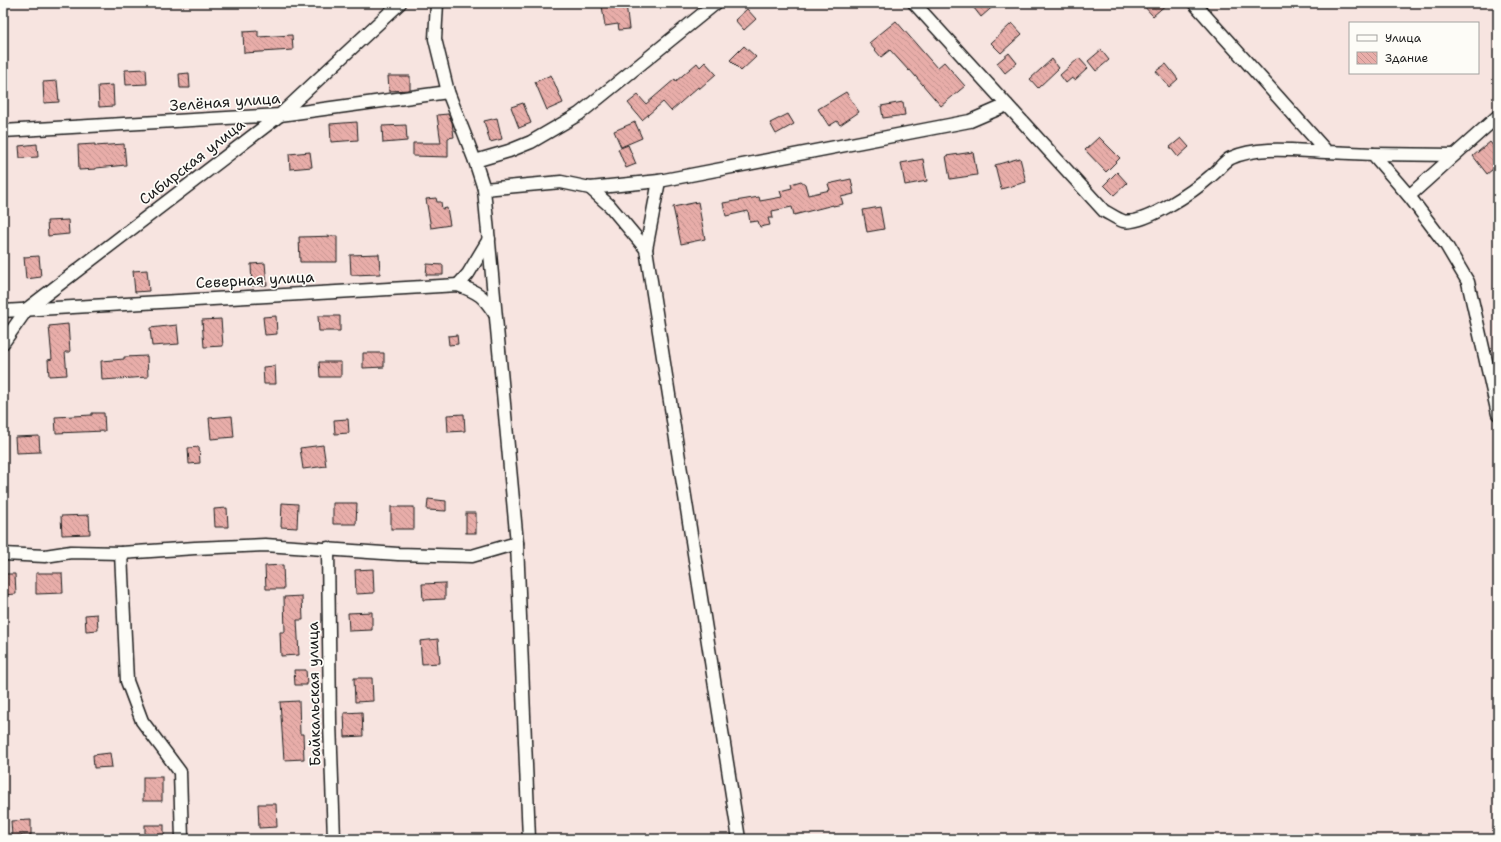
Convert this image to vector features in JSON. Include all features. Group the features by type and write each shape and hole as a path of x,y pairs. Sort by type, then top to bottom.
{"street":[{"name":"Сибирская улица","path":"3,343 27,309 280,115 400,3"},
{"path":"437,3 435,39 448,92 475,161 484,189 517,543 529,839"},
{"path":"475,161 509,151 531,142 579,114 716,3"},
{"path":"914,3 1104,211 1124,221 1131,221 1151,215 1176,202 1211,177 1230,158 1259,150 1454,156"},
{"path":"1194,3 1327,152"},
{"name":"Зелёная улица","path":"3,131 280,115 448,92"},
{"path":"484,189 561,182 590,188 659,181 970,121 1007,105"},
{"path":"1409,196 1497,120"},
{"path":"1373,154 1409,196 1446,245 1468,282 1498,414"},
{"path":"659,181 646,249 739,839"},
{"path":"590,188 610,206 646,249"},
{"path":"458,285 468,274 488,239"},
{"name":"Северная улица","path":"3,311 458,285 471,290 484,298 496,315"},
{"path":"3,554 45,556 71,552 121,553 265,545 328,548 398,554 472,556 517,543"},
{"name":"Байкальская улица","path":"328,548 330,722 334,839"},
{"path":"121,553 127,681 142,721 180,772 182,839"}],"building":[{"path":"626,3 629,29 619,30 618,24 605,26 602,6"},
{"path":"970,3 997,3 981,17"},
{"path":"1141,3 1168,3 1153,16"},
{"path":"747,9 756,19 744,30 735,20"},
{"path":"896,21 937,68 944,62 965,86 941,106 910,70 909,71 890,50 881,57 869,43"},
{"path":"1012,23 1022,34 1001,53 991,43"},
{"path":"258,31 258,37 292,35 293,50 244,53 243,32"},
{"path":"744,46 756,57 741,71 730,60"},
{"path":"1101,50 1109,60 1096,71 1088,61"},
{"path":"1009,53 1017,63 1005,73 997,63"},
{"path":"1079,58 1088,68 1075,80 1072,78 1066,83 1060,75"},
{"path":"1052,59 1059,68 1038,88 1030,79"},
{"path":"705,62 716,74 699,89 698,87 671,111 663,102 642,120 628,103 638,95 646,104 675,79 676,81 697,63 700,67"},
{"path":"1166,64 1178,79 1169,87 1156,71"},
{"path":"146,69 147,84 126,85 125,70"},
{"path":"189,73 190,88 180,88 179,74"},
{"path":"551,75 563,103 547,110 535,82"},
{"path":"388,76 410,76 410,90 389,91"},
{"path":"57,81 59,102 44,103 43,82"},
{"path":"113,85 114,106 99,107 98,86"},
{"path":"846,92 859,112 840,125 837,121 829,126 818,109"},
{"path":"903,102 905,115 883,118 881,106"},
{"path":"523,103 531,123 519,128 511,107"},
{"path":"448,114 452,122 454,137 448,138 448,157 413,156 413,143 441,143 437,115"},
{"path":"788,114 794,124 776,134 770,123"},
{"path":"497,118 502,139 490,142 484,121"},
{"path":"357,122 358,140 331,142 330,124"},
{"path":"635,122 642,138 621,147 614,131"},
{"path":"406,125 407,141 383,143 382,126"},
{"path":"1099,137 1120,158 1106,172 1085,150"},
{"path":"1181,138 1189,147 1178,157 1170,147"},
{"path":"1490,142 1498,152 1498,165 1487,174 1473,156"},
{"path":"37,144 38,157 20,158 19,146"},
{"path":"95,144 95,146 124,144 126,165 79,170 78,145"},
{"path":"628,145 636,164 626,168 618,149"},
{"path":"310,152 312,167 290,169 289,154"},
{"path":"973,152 977,175 950,179 946,156"},
{"path":"1020,158 1026,182 1001,189 995,165"},
{"path":"923,159 927,181 905,185 901,163"},
{"path":"1117,172 1127,183 1114,195 1104,185"},
{"path":"851,179 854,194 841,197 843,204 833,205 794,215 792,207 772,211 773,218 768,218 770,225 760,227 758,221 750,222 748,211 726,216 723,203 759,197 760,201 782,197 780,191 792,188 791,184 801,181 805,184 808,195 830,190 828,184"},
{"path":"436,198 437,202 441,202 442,209 447,208 450,225 431,228 426,199"},
{"path":"698,202 705,239 681,244 673,207"},
{"path":"880,207 884,229 867,232 863,210"},
{"path":"68,220 69,234 48,236 47,221"},
{"path":"337,236 337,262 300,262 299,237"},
{"path":"379,254 380,274 351,275 350,255"},
{"path":"39,256 41,277 26,279 24,257"},
{"path":"265,263 267,285 252,286 251,264"},
{"path":"427,264 443,265 443,275 426,275"},
{"path":"147,270 149,291 135,292 133,271"},
{"path":"276,316 277,334 265,335 263,317"},
{"path":"318,316 340,316 340,331 319,331"},
{"path":"221,319 223,346 204,347 202,320"},
{"path":"68,324 70,352 65,352 67,375 49,376 48,360 52,359 49,326"},
{"path":"177,325 179,344 152,346 150,328"},
{"path":"457,335 458,344 449,345 448,336"},
{"path":"363,353 384,353 384,367 363,368"},
{"path":"147,356 148,377 102,380 101,361 124,359 124,357"},
{"path":"319,362 341,362 341,377 320,377"},
{"path":"275,366 276,384 264,384 263,367"},
{"path":"92,413 104,413 105,431 56,433 55,417 92,415"},
{"path":"464,414 465,431 448,432 447,415"},
{"path":"232,416 234,437 211,439 209,418"},
{"path":"348,419 349,433 335,434 334,420"},
{"path":"39,436 40,452 16,453 15,437"},
{"path":"323,445 326,466 303,469 300,448"},
{"path":"199,447 200,463 189,464 188,448"},
{"path":"428,499 446,501 446,511 427,510"},
{"path":"282,503 298,504 297,528 281,527"},
{"path":"333,503 357,503 356,524 333,524"},
{"path":"391,507 414,507 414,529 391,529"},
{"path":"227,508 228,527 215,527 214,509"},
{"path":"466,513 476,513 476,533 466,533"},
{"path":"89,515 90,534 62,535 61,516"},
{"path":"283,565 284,589 266,589 265,566"},
{"path":"373,569 374,593 356,594 355,570"},
{"path":"36,573 62,573 63,593 36,594"},
{"path":"3,574 15,574 16,594 3,595"},
{"path":"445,583 445,599 423,600 422,584"},
{"path":"302,596 303,620 297,620 299,655 281,656 280,632 285,632 284,597"},
{"path":"372,612 372,630 349,631 348,613"},
{"path":"97,614 98,630 86,631 85,615"},
{"path":"438,639 440,663 422,664 420,641"},
{"path":"294,670 306,670 307,685 295,685"},
{"path":"354,678 372,678 373,701 355,702"},
{"path":"299,701 300,734 303,734 304,759 284,760 280,702"},
{"path":"362,712 363,736 345,737 344,713"},
{"path":"110,753 112,767 94,768 93,755"},
{"path":"143,777 162,777 162,801 143,801"},
{"path":"258,804 276,804 277,827 259,828"},
{"path":"31,820 31,835 12,836 11,821"},
{"path":"145,825 164,825 164,839 145,839"}]}
